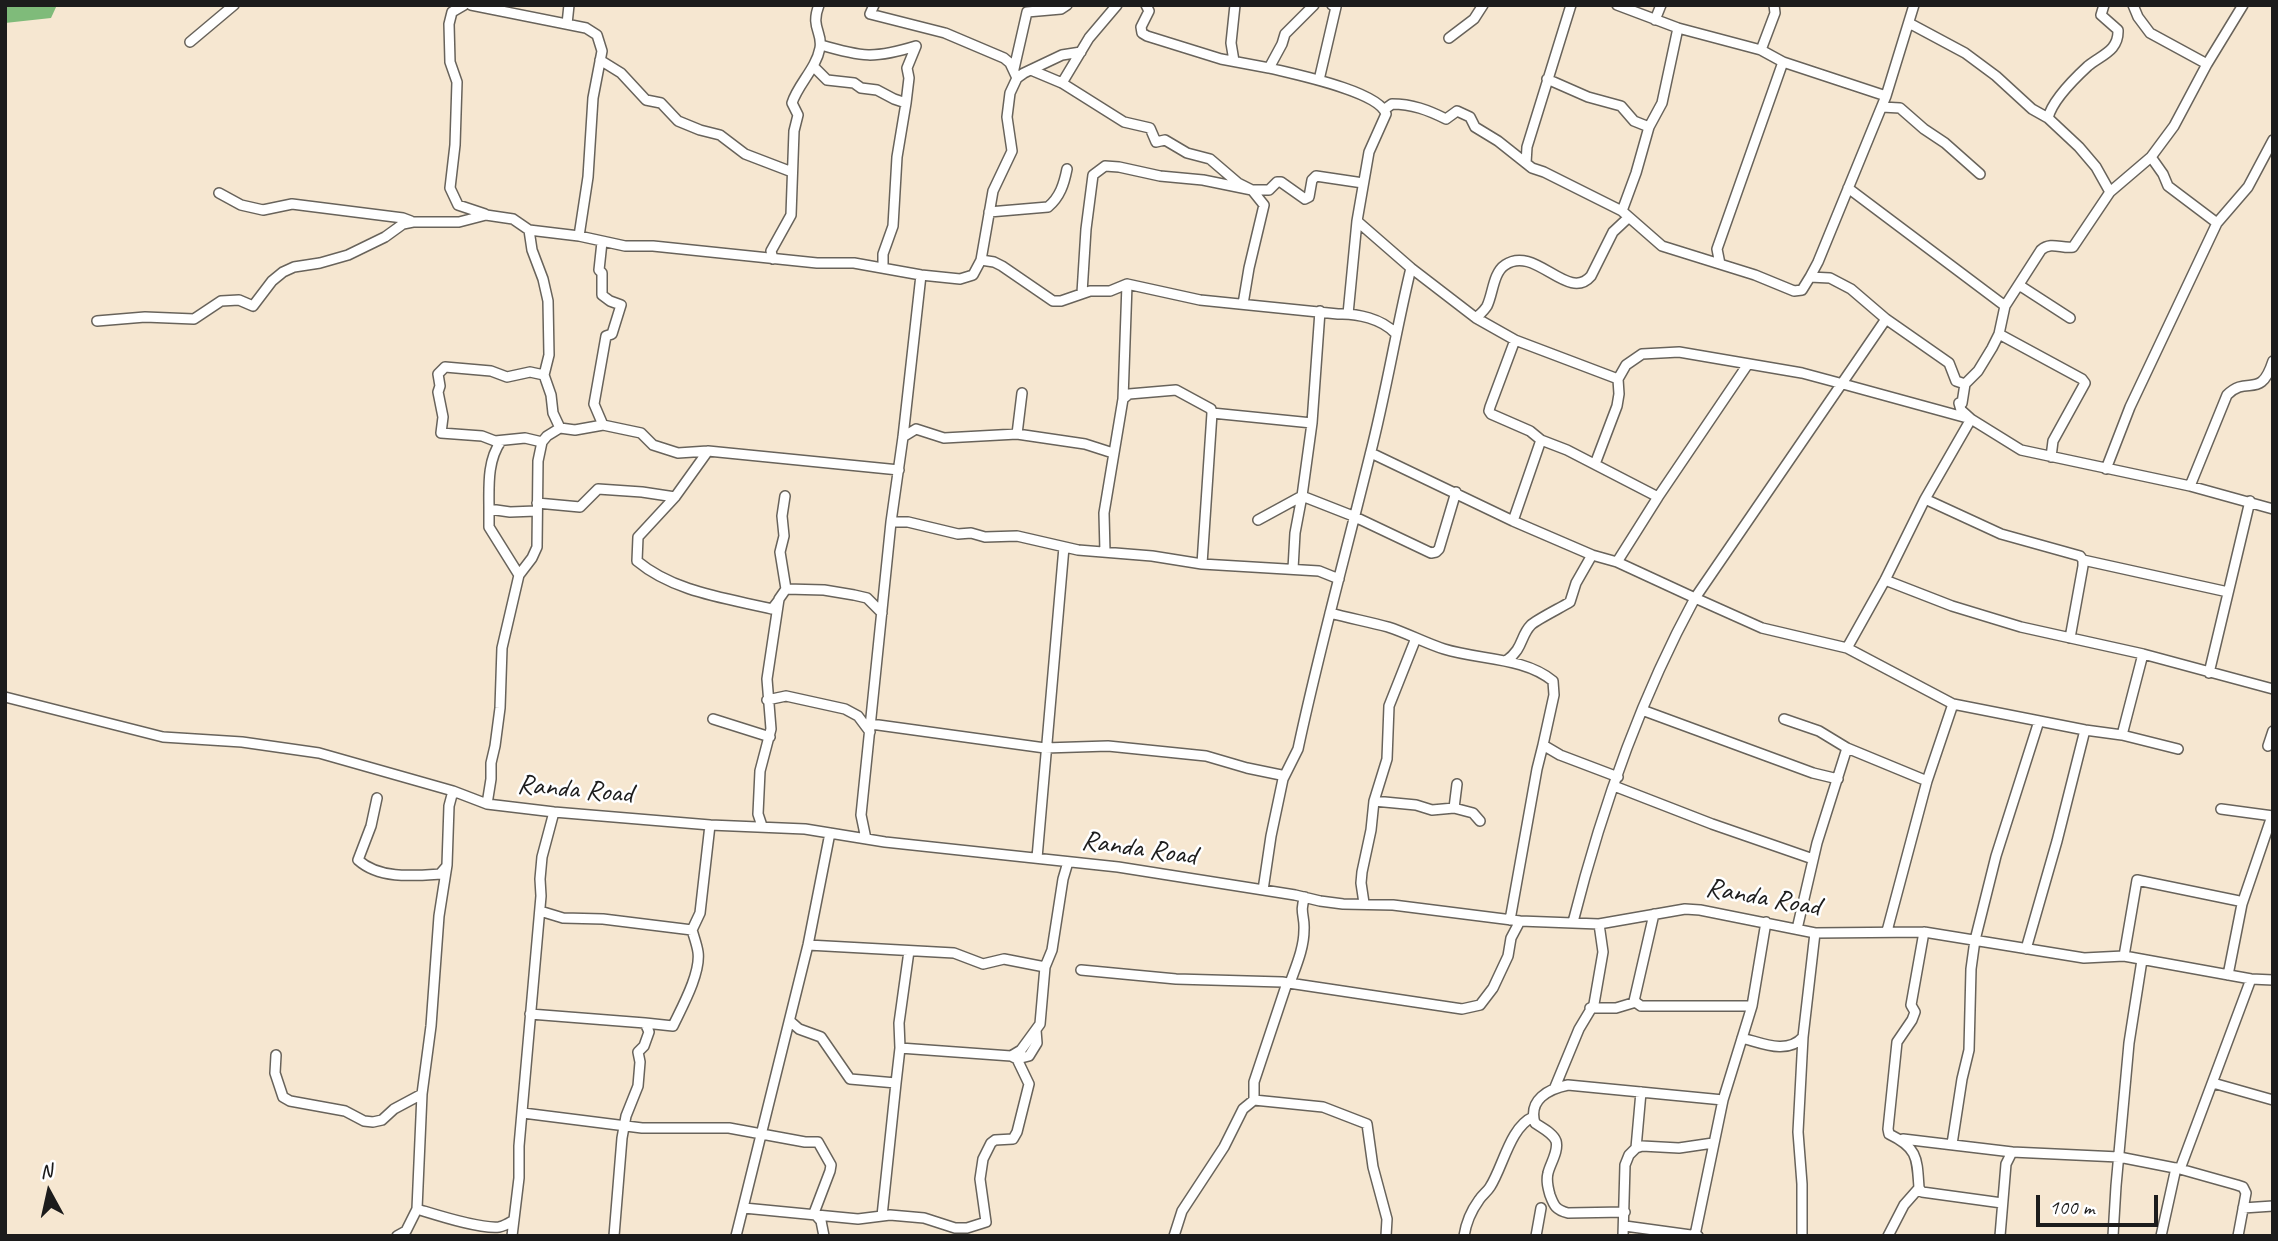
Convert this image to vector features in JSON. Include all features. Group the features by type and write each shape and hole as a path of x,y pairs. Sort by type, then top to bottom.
{"street":[{"path":"190,42 234,5"},
{"path":"464,5 450,8 449,24 450,62 457,82 455,145 450,188 458,205 486,215 513,219 529,230 579,236 625,246 653,246 817,263 854,263 960,279 977,271 997,182 1012,151 1008,109 1027,12 1061,9 1067,5"},
{"path":"471,5 586,28 597,35 602,51 593,97 588,177 579,236"},
{"path":"567,24 569,5"},
{"path":"773,259 771,251 791,215 794,131 798,115 792,103 813,66 821,45 814,24 818,5"},
{"path":"874,5 870,14 945,33 1004,58 1010,63 1015,74"},
{"path":"1062,83 1100,24 1117,5"},
{"path":"1146,5 1149,10 1141,27 1142,33 1198,52 1319,80 1376,100 1385,109 1386,114 1369,152 1363,183 1349,314"},
{"path":"1234,61 1231,44 1235,5"},
{"path":"1269,68 1285,34 1314,5"},
{"path":"1319,80 1336,7 1332,5"},
{"path":"1449,38 1474,19 1483,5"},
{"path":"1526,163 1527,147 1546,79 1571,5"},
{"path":"1617,5 1678,28 1761,50 1783,62 1886,96"},
{"path":"1655,20 1661,5"},
{"path":"1761,50 1775,13 1774,5"},
{"path":"1385,109 1392,104 1404,104 1426,109 1446,119 1457,111 1470,117 1475,127 1532,168 1626,214 1662,246 1755,275 1794,291 1802,290 1818,262 1882,107 1914,5"},
{"path":"2048,118 2053,104 2080,75 2115,45 2118,30 2101,15 2104,5"},
{"path":"2133,5 2137,17 2150,33 2207,64"},
{"path":"2243,5 2207,64 2175,126 2151,158 2110,192 2073,247 2045,246 2006,306 1999,334 1983,364 1965,384 1962,403 1959,403 1961,410 1971,419 2021,450 2190,486 2273,509"},
{"path":"1909,23 1965,53 1996,76 2032,109 2048,118 2096,167 2110,192"},
{"path":"1476,318 1488,304 1499,271 1511,262 1533,262 1567,281 1579,284 1586,282 1591,276 1613,232 1626,214 1649,127 1662,103 1678,28"},
{"path":"821,45 873,57 916,46 907,68 909,78 897,158 893,226 883,254 883,268"},
{"path":"1015,74 1031,70 1062,55 1081,52"},
{"path":"600,60 621,73 646,100 661,103 678,121 720,135 745,154 792,172"},
{"path":"1720,264 1717,249 1783,62"},
{"path":"813,66 827,80 854,83 861,88 877,90 906,103"},
{"path":"1031,70 1062,83 1124,122 1150,128 1156,142 1165,140 1186,153 1210,159 1238,183 1252,190 1264,205 1243,304"},
{"path":"1546,79 1588,97 1621,106 1634,121 1649,127"},
{"path":"1882,107 1900,108 1980,174"},
{"path":"2106,469 2130,408 2217,223 2248,187 2273,140"},
{"path":"2151,158 2168,186 2217,223"},
{"path":"1082,293 1093,175 1105,166 1252,190 1269,190 1277,182 1281,182 1305,199 1309,197 1312,180 1316,176 1363,183"},
{"path":"989,212 1048,207 1063,187 1067,169"},
{"path":"1848,187 2006,306"},
{"path":"219,193 241,205 263,210 292,204 309,205 403,218 412,222"},
{"path":"97,321 145,317 194,319 221,301 239,300 253,306 272,281 283,272 348,255 385,237 403,224 459,222 486,215"},
{"path":"1357,220 1411,268 1476,318 1515,340 1618,379"},
{"path":"529,230 532,250 548,301 549,355 544,375 551,395 553,413 560,428"},
{"path":"602,242 599,270 602,273 602,295 621,305 612,334 606,336 594,404 603,425"},
{"path":"981,260 1002,266 1053,301 1061,301 1082,293 1110,291 1127,284 1200,300 1357,314 1395,332"},
{"path":"1263,890 1283,779 1298,749 1353,516 1371,453 1395,332 1411,268"},
{"path":"866,839 861,815 891,522 904,437 921,275"},
{"path":"1810,276 1830,278 1851,289 1886,319 1949,363 1956,381 1965,384"},
{"path":"1105,552 1104,513 1123,399 1127,284"},
{"path":"2019,285 2070,318"},
{"path":"1293,569 1295,533 1303,496 1312,423 1321,312"},
{"path":"1573,922 1588,864 1642,710 1695,598 1886,319"},
{"path":"1999,334 2085,383 2053,441 2051,457"},
{"path":"1515,340 1489,411 1530,431 1541,440 1658,497"},
{"path":"1595,464 1617,406 1618,379 1626,365 1634,358 1658,352 1679,352 1802,373 1971,419"},
{"path":"2190,486 2227,395 2232,389 2264,382 2273,361"},
{"path":"1617,562 1748,364"},
{"path":"542,442 525,438 501,441 482,436 441,433 443,417 438,374 445,367 491,371 508,377 530,372 544,375"},
{"path":"1123,399 1129,394 1176,390 1208,406 1212,413 1202,564"},
{"path":"1017,435 1022,393"},
{"path":"1212,413 1312,423"},
{"path":"1847,648 1885,580 1925,499 1971,419"},
{"path":"487,804 500,708 500,662 519,575 537,547 538,461 542,442 547,436 560,428 575,430 603,425 641,433 653,445 678,453 708,451 899,470"},
{"path":"904,437 916,429 944,438 1017,435 1085,444 1113,453"},
{"path":"1513,521 1541,440"},
{"path":"501,441 494,452 489,476 489,527 519,575"},
{"path":"708,451 675,497 638,537 637,561 650,571 685,588 772,609 786,589 780,552 784,536 782,516 785,496"},
{"path":"1371,453 1513,521 1592,555 1617,562 1762,628 1847,648 1953,704 2122,735 2178,749"},
{"path":"489,509 510,512 536,507 580,507 598,489 675,497"},
{"path":"1258,520 1303,496 1436,552 1456,492"},
{"path":"1925,499 2001,534 2080,556 2083,560 2228,592"},
{"path":"2208,673 2250,501"},
{"path":"891,522 908,522 958,534 1017,537 1064,547 1202,564 1319,571 1339,579"},
{"path":"1037,858 1064,547"},
{"path":"1506,661 1521,648 1532,624 1570,602 1576,583 1592,555"},
{"path":"2070,638 2083,560"},
{"path":"1885,580 1952,606 2021,627 2143,654 2273,689"},
{"path":"786,589 824,590 867,598 882,613"},
{"path":"762,826 758,814 760,771 770,737 767,679 779,599"},
{"path":"1081,970 1176,979 1289,983 1462,1009 1480,1005 1493,988 1508,956 1515,921 1537,769 1554,695 1553,681 1546,675 1506,661 1445,649 1388,627 1330,613"},
{"path":"1364,903 1362,872 1374,801 1387,759 1389,706 1416,638"},
{"path":"2122,735 2143,654"},
{"path":"768,700 786,696 845,709 871,728 1045,748 1108,746 1206,756 1276,773 1283,779"},
{"name":"Randa Road","path":"5,697 163,737 242,742 319,753 453,791 487,804 710,825 805,829 866,839 1068,862 1343,904 1364,903 1515,921 1600,924 1692,909 1815,933 1924,932 2084,958 2124,957 2273,981"},
{"path":"1887,931 1927,782 1953,704"},
{"path":"1642,710 1813,773 1839,779"},
{"path":"713,719 770,737"},
{"path":"1784,719 1819,731 1847,748 1927,782"},
{"path":"1952,1144 1969,1050 1971,969 1975,940 1996,856 2039,721"},
{"path":"2026,948 2085,730"},
{"path":"2268,746 2273,731"},
{"path":"1543,745 1712,824 1813,859"},
{"path":"1797,929 1813,859 1847,748"},
{"path":"1454,808 1457,784"},
{"path":"397,1236 405,1231 416,1209 422,1094 431,1026 439,916 447,865 449,806 453,791"},
{"path":"377,798 371,826 358,860 369,869 405,876 440,874 447,865"},
{"path":"1374,801 1416,805 1432,810 1454,808 1473,813 1480,821"},
{"path":"2221,809 2273,816 2242,904 2228,975"},
{"path":"512,1236 519,1178 519,1146 540,911 542,857 554,812"},
{"path":"530,1014 673,1026 699,953 692,930 700,913 710,825"},
{"path":"736,1236 808,945 830,833"},
{"path":"1014,1058 1036,1030 1042,1017 1045,967 1052,950 1068,862"},
{"path":"2124,957 2137,880 2239,901 2242,904"},
{"path":"1254,1100 1254,1082 1299,958 1305,926 1301,910 1305,897"},
{"path":"540,911 563,918 603,919 692,930"},
{"path":"1654,914 1634,1001 1641,1006 1752,1006"},
{"path":"1713,1143 1679,1148 1636,1148 1625,1165 1624,1231 1696,1235 1723,1100 1752,1006 1766,922"},
{"path":"1555,1087 1579,1029 1594,1004 1603,952 1600,924"},
{"path":"1924,932 1911,1005 1915,1012 1897,1042 1889,1135 2012,1152 2119,1157 2178,1169 2243,1187 2246,1193 2238,1236"},
{"path":"1802,1236 1798,1132 1803,1037 1815,933"},
{"path":"808,945 954,954 983,964 1004,959 1045,967"},
{"path":"882,1216 900,1048 899,1023 909,951"},
{"path":"2113,1236 2129,1043 2142,960"},
{"path":"2161,1236 2178,1169 2251,979"},
{"path":"1590,1008 1616,1008 1636,1002"},
{"path":"790,1021 799,1029 821,1037 850,1079 896,1083"},
{"path":"614,1236 622,1138 626,1116 638,1086 638,1052 644,1046 649,1032 645,1023"},
{"path":"1742,1038 1780,1047 1797,1044 1803,1037"},
{"path":"900,1048 1014,1058"},
{"path":"276,1055 275,1073 283,1097 290,1101 345,1111 364,1121 382,1120 394,1109 422,1094"},
{"path":"744,1208 858,1219 882,1216 923,1218 955,1228 967,1228 986,1222 980,1179 982,1159 995,1140 1013,1139 1028,1091 1028,1084 1014,1058"},
{"path":"2213,1083 2273,1100"},
{"path":"1625,1212 1568,1213 1559,1211 1553,1205 1547,1186 1547,1175 1556,1140 1535,1124 1533,1117 1538,1100 1544,1093 1555,1087 1568,1085 1723,1100"},
{"path":"1636,1148 1641,1092"},
{"path":"1174,1236 1182,1211 1224,1147 1242,1109 1254,1100 1323,1107 1367,1124 1373,1167 1387,1219 1386,1236"},
{"path":"523,1113 642,1128 729,1128 818,1142 831,1165 814,1213"},
{"path":"1464,1236 1466,1224 1480,1198 1490,1187 1503,1156 1524,1121 1533,1117"},
{"path":"1903,1139 1915,1156 1919,1188 1926,1193 2002,1203"},
{"path":"2000,1236 2006,1164 2012,1152"},
{"path":"1888,1236 1904,1205 1919,1188"},
{"path":"2243,1208 2273,1206"},
{"path":"416,1209 492,1227 500,1227 514,1220"},
{"path":"1536,1236 1541,1209"},
{"path":"814,1213 823,1225 824,1236"}],"green space":[{"path":"5,5 57,5 51,18 5,23"}]}
